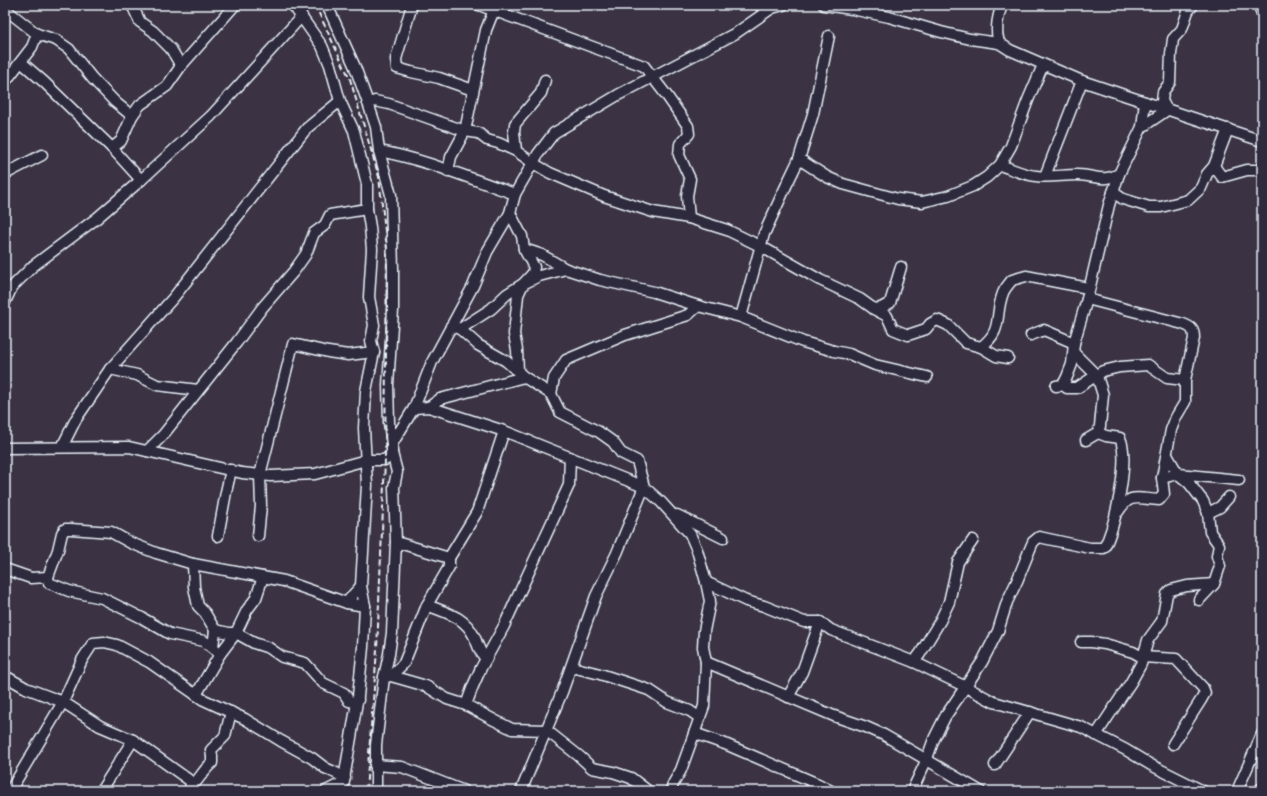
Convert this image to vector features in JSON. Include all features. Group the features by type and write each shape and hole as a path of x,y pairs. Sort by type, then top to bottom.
{"street":[{"path":"132,5 140,22 153,31 171,49 181,66"},
{"path":"112,148 121,141 132,116 140,105 167,86 181,66 235,5"},
{"path":"292,5 302,16 322,46 330,65 340,100 354,131 366,184 367,209 372,249 369,297 374,325 371,341 374,352 366,391 364,434 367,485 361,586 365,606 363,647 358,700 344,783"},
{"path":"327,5 355,67 368,103 376,127 379,151 391,195 393,304 388,385 389,423 392,449 397,472 394,487 396,542 392,633 376,745 376,791"},
{"path":"412,5 396,59 397,68 439,78 472,90"},
{"path":"479,5 644,66 688,126 689,134 680,144 679,155 690,179 686,196 689,218"},
{"path":"759,5 772,8"},
{"path":"5,448 129,447 260,475 315,474 366,460 385,460 414,408 432,362 456,327 487,252 510,213 515,194 533,163 554,133 652,76 736,33 772,8 783,5"},
{"path":"824,5 889,17 949,34 998,43 1043,65 1082,81 1262,141"},
{"path":"998,43 996,26 1002,5"},
{"path":"1167,110 1162,100 1163,92 1170,82 1173,39 1182,29 1188,11 1193,5"},
{"path":"1259,5 1262,15"},
{"path":"5,9 37,34 56,40 69,49 92,78 115,102 132,116"},
{"path":"448,171 452,157 465,131 472,90 478,71 486,30 494,10"},
{"path":"5,302 9,284 97,218 211,116 302,16"},
{"path":"5,82 32,47 37,34"},
{"path":"741,317 760,246 786,184 799,159 813,114 829,36"},
{"path":"21,62 44,82 112,148 141,180"},
{"path":"799,159 827,177 844,184 898,199 922,202 948,196 973,186 987,177 1000,165 1011,146 1043,65"},
{"path":"516,151 514,132 515,124 541,93 545,80"},
{"path":"1045,176 1082,81"},
{"path":"62,447 76,420 110,369 174,297 307,128 340,100"},
{"path":"368,103 375,101 389,104 465,131 478,133 487,140 516,151 550,173 604,196 653,212 689,218 727,230 760,246 820,280 860,299 887,316 893,329 908,335 926,330 930,324 937,320 948,325 966,343 981,347 996,356 1008,358"},
{"path":"1145,102 1142,127 1119,174 1113,192 1087,293 1074,348 1072,364 1067,377 1060,385 1067,388 1077,388 1098,376 1103,371 1120,367 1148,365 1167,378 1185,380"},
{"path":"1142,127 1167,110"},
{"path":"1113,192 1123,198 1161,208 1188,200 1201,188 1207,174 1214,166 1228,129"},
{"path":"379,151 448,171 515,194"},
{"path":"5,174 42,155"},
{"path":"1000,165 1025,174 1037,176 1076,175 1109,178 1119,174"},
{"path":"1214,166 1222,177 1247,170 1262,170"},
{"path":"147,451 163,435 262,308 294,271 306,254 314,233 325,225 330,215 367,209"},
{"path":"510,213 522,236 524,249 534,267 532,273 523,284 518,295 514,334 521,374"},
{"path":"524,249 542,255 566,269 600,280 654,292 698,306 741,317 803,342 849,354 875,365 927,377"},
{"path":"874,309 882,308 890,303 901,267"},
{"path":"456,327 491,309 507,294 523,284 539,276 566,269"},
{"path":"981,347 990,340 995,333 999,306 1004,291 1012,280 1026,276 1087,293 1190,327 1194,332 1185,380 1185,402 1176,416 1171,430 1162,478 1164,494 1159,500 1133,498 1124,502 1114,518"},
{"path":"551,394 554,378 566,360 625,336 688,315 698,306"},
{"path":"456,327 478,345 506,361 521,374 551,394 560,412 598,432 613,442 621,453 637,461 644,487 617,553 596,596 572,667 521,791"},
{"path":"1031,335 1044,330 1074,348 1098,376 1103,395 1100,426 1098,432 1086,440"},
{"path":"258,536 261,506 260,475 293,344 348,355 374,352"},
{"path":"110,369 137,376 157,385 198,390"},
{"path":"430,407 440,399 521,374"},
{"path":"414,408 430,407 504,431 644,487 670,511 690,534 697,550 710,600 704,631 703,647 706,662 704,706 681,770 673,784 671,791"},
{"path":"387,674 404,663 428,605 449,567 449,558 477,512 504,431"},
{"path":"912,791 945,717 964,686 982,662 998,631 1007,602 1033,542 1039,537 1090,548 1104,548 1110,538 1119,498 1122,466 1122,444 1120,438 1106,436 1098,432"},
{"path":"1167,455 1178,474 1189,483 1203,501 1208,513 1210,532 1219,545 1217,556 1220,566 1214,584 1199,600"},
{"path":"466,705 473,686 504,626 569,485 570,457"},
{"path":"218,536 231,470"},
{"path":"1162,478 1178,474 1239,480"},
{"path":"1208,513 1220,507 1229,497"},
{"path":"670,511 723,538"},
{"path":"220,654 204,641 170,634 102,598 69,591 49,583 48,576 58,550 62,533 65,529 111,532 131,543 156,553 193,564 284,581 347,603 365,606"},
{"path":"914,662 949,602 958,562 973,540"},
{"path":"396,542 449,558"},
{"path":"193,564 194,587 198,606 205,613 215,630 213,647 220,654"},
{"path":"5,570 31,578 48,576"},
{"path":"251,574 256,598"},
{"path":"196,695 220,654 236,633 247,610 256,598 263,577"},
{"path":"706,582 746,602 764,606 804,622 820,622 831,630 914,662 994,702 1081,727 1203,791"},
{"path":"1096,735 1141,664 1148,640 1162,621 1168,594 1171,590 1187,586 1214,584"},
{"path":"347,603 350,598 356,594 361,586"},
{"path":"428,605 455,615 463,621 474,636 480,652 486,659"},
{"path":"788,697 802,672 820,622"},
{"path":"215,630 236,633 254,643 269,648 282,657 305,663 323,683 344,693 349,701 353,702 358,700"},
{"path":"10,791 63,702 82,660 93,643 104,642 117,645 149,662 196,695 245,719 292,748 312,758 325,768 334,772 344,783"},
{"path":"1081,642 1105,644 1133,652 1142,657 1176,659 1204,688 1205,693 1173,744"},
{"path":"706,662 878,733 980,791"},
{"path":"572,667 600,674 649,690 667,702 690,711 700,718"},
{"path":"387,674 426,686 447,699 466,705 512,729 546,730 592,768 613,772 631,778 648,791"},
{"path":"5,676 26,688 63,702 100,726 133,740 189,780 191,782 190,789"},
{"path":"190,789 206,768 212,763 211,750 225,736 231,712"},
{"path":"995,766 1030,712"},
{"path":"694,733 725,744 831,791"},
{"path":"1237,791 1262,734"},
{"path":"101,791 133,740"},
{"path":"375,765 402,767 464,791"},
{"path":"326,791 344,783"},
{"path":"1258,791 1262,788"}],"railway":[{"path":"315,5 350,79 379,177 387,249 385,460 377,650 366,791"}]}
